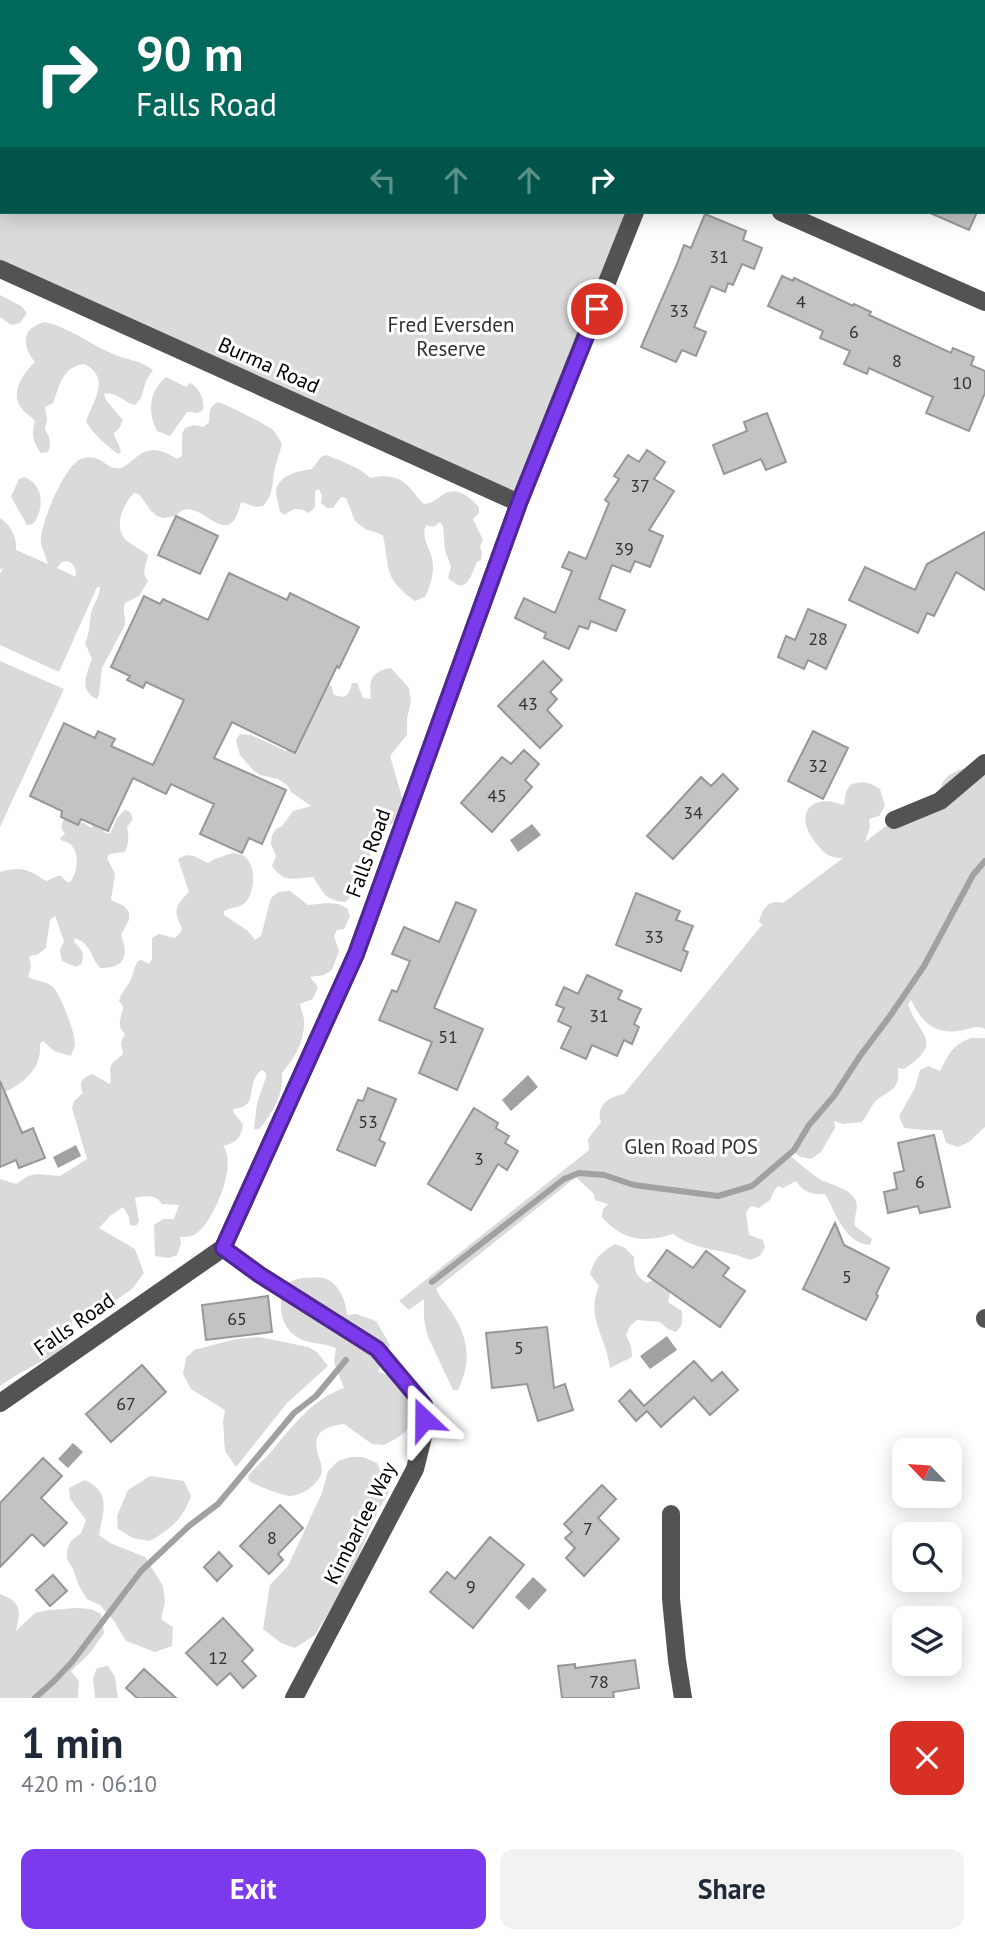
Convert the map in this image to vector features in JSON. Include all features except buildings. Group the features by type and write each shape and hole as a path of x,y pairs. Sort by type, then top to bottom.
{"street":[{"name":"Falls Road","path":"0,1403 223,1248 356,954 519,503 634,214"},
{"path":"786,214 985,302"},
{"name":"Burma Road","path":"0,268 519,503"},
{"path":"894,820 940,801 985,763"},
{"name":"Kimbarlee Way","path":"223,1248 260,1275 377,1349 424,1405 424,1433 415,1469 295,1698"},
{"path":"671,1514 671,1599 683,1698"}],"green space":[{"name":"Fred Eversden Reserve","path":"0,214 634,214 519,503 0,269"},
{"path":"0,295 21,306 27,313 20,323 11,325 0,317"},
{"path":"45,322 153,370 146,381 141,398 135,405 113,394 104,394 123,420 114,433 121,452 118,454 100,439 86,421 99,382 92,369 84,364 66,373 53,403 45,407 45,429 50,443 48,452 41,453 36,446 33,434 35,421 18,403 17,390 22,378 35,362 27,349 28,332 37,324"},
{"path":"166,377 186,387 190,383 193,385 201,394 203,402 203,410 198,413 187,412 170,436 157,431 151,409 153,395"},
{"path":"218,402 270,428 282,444 269,497 263,506 256,507 241,502 235,518 228,525 221,525 194,510 185,510 176,516 164,518 157,516 139,494 134,493 130,497 121,514 120,527 125,539 148,555 144,572 148,581 139,596 125,603 125,625 102,668 97,699 91,696 86,687 86,676 92,659 85,643 100,587 97,587 59,672 0,645 0,574 3,568 0,569 0,518 12,532 16,550 48,564 41,536 54,497 75,463 81,459 94,458 111,467 121,468 150,450 161,451 177,459 182,456 182,434 185,428 194,425 204,427 209,422 210,410","holes":["62,562 70,563 75,568 76,577 57,568"]},
{"path":"327,455 355,467 370,478 385,476 400,480 424,504 454,491 463,494 479,507 479,513 473,519 483,540 480,547 481,560 477,562 467,582 460,585 448,578 451,567 440,522 434,527 426,525 425,538 432,558 433,572 425,597 415,601 397,586 393,579 383,535 365,529 355,521 346,498 341,497 333,508 327,508 321,503 319,489 315,491 315,507 309,513 297,509 285,515 280,512 276,494 280,482 289,475 312,469 321,457"},
{"path":"24,477 36,485 41,504 33,524 27,525 11,497 19,479"},
{"path":"0,661 64,689 0,827"},
{"path":"391,668 409,688 411,702 407,735 390,756 404,804 395,821 374,837 367,871 360,887 345,902 338,901 325,894 313,877 286,878 272,866 276,856 271,844 272,835 293,811 311,806 278,779 260,775 253,770 240,755 236,740 240,734 251,735 286,751 297,741 321,685 331,685 334,695 344,697 349,693 352,683 357,683 363,698 371,699 372,678"},
{"name":"Glen Road POS","path":"973,766 985,771 985,1029 938,1029 925,1021 911,1000 908,1004 912,1015 926,1038 924,1052 904,1069 898,1068 897,1083 874,1103 862,1122 843,1124 834,1121 835,1128 821,1152 811,1159 793,1152 790,1156 821,1180 852,1195 857,1205 855,1226 872,1239 870,1245 861,1243 847,1233 825,1194 808,1192 796,1181 783,1188 778,1186 770,1200 759,1208 751,1206 746,1212 749,1235 763,1240 765,1247 760,1256 750,1260 691,1244 673,1234 653,1239 634,1238 618,1231 602,1217 603,1209 608,1204 595,1200 594,1194 576,1177 436,1289 455,1317 466,1347 463,1379 458,1390 453,1390 428,1337 424,1320 424,1299 409,1310 399,1301 589,1150 588,1139 601,1122 602,1107 614,1097 624,1094 762,925 759,921 765,909 774,902 783,903 843,858 828,855 815,842 807,829 807,810 818,802 844,805 850,785 862,782 880,789 885,806 879,816 869,819 870,827 865,842 894,820 939,801 941,786 948,776"},
{"path":"125,810 130,812 133,819 127,827 125,852 109,854 107,858 115,874 111,900 124,906 129,912 129,920 121,935 125,949 123,959 115,966 100,968 88,947 75,938 74,942 83,954 81,964 76,967 62,961 60,950 64,941 55,916 50,920 46,948 37,955 29,956 31,967 28,977 50,985 56,991 71,1024 75,1046 71,1056 54,1051 43,1041 40,1044 38,1061 28,1076 0,1093 0,872 23,869 47,881 61,876 70,882 77,859 72,846 60,838 65,834 61,828 63,820 67,819 74,824 78,821 91,828 96,823 102,825 104,832 110,834 117,818"},
{"path":"233,853 243,855 248,860 253,872 253,886 245,903 224,911 224,915 247,930 255,940 261,936 271,898 278,892 290,891 308,905 338,904 347,908 350,916 344,929 337,930 334,936 339,951 332,970 324,975 310,977 318,987 313,999 300,1004 304,1019 303,1036 282,1073 277,1101 262,1126 254,1129 257,1103 266,1077 262,1070 254,1080 249,1102 243,1107 233,1109 243,1124 240,1136 223,1146 228,1165 217,1205 197,1233 180,1237 177,1255 169,1258 155,1256 154,1225 163,1219 174,1219 179,1205 162,1204 150,1196 135,1198 139,1221 136,1226 130,1225 123,1207 110,1216 99,1228 135,1249 144,1273 132,1289 112,1303 85,1317 71,1314 71,1334 63,1347 0,1386 0,1179 16,1184 37,1174 60,1176 87,1159 72,1108 74,1101 83,1093 83,1079 92,1074 110,1084 111,1066 123,1054 121,1042 125,1034 120,1024 123,1006 119,1001 121,995 130,982 138,961 149,964 152,959 152,938 159,934 175,938 181,932 177,908 189,892 178,859 189,855 208,863"},
{"path":"971,1038 985,1038 985,1127 969,1142 958,1147 946,1143 942,1130 904,1128 899,1116 915,1088 920,1070 929,1066 940,1071 955,1047"},
{"path":"615,1244 625,1248 634,1257 636,1273 643,1280 647,1283 654,1280 671,1289 668,1302 682,1311 682,1320 676,1332 660,1322 637,1320 626,1335 632,1357 610,1368 594,1308 599,1286 590,1274 599,1256"},
{"path":"301,1278 329,1280 341,1293 347,1315 356,1314 376,1321 390,1345 378,1372 389,1375 417,1406 410,1426 384,1445 372,1444 344,1424 323,1430 316,1443 322,1468 320,1476 310,1488 290,1496 253,1483 248,1476 312,1406 344,1388 334,1362 336,1348 298,1338 288,1329 282,1316 281,1301 286,1287 290,1282"},
{"path":"259,1337 308,1347 317,1352 328,1366 287,1403 236,1467 225,1451 225,1410 191,1389 183,1374 186,1358 194,1350 236,1339"},
{"path":"363,1457 377,1463 389,1492 346,1584 315,1635 295,1648 281,1643 263,1629 270,1585 288,1566 322,1493 328,1471 338,1461"},
{"path":"150,1476 184,1481 191,1496 175,1523 150,1541 133,1538 118,1529 117,1516 128,1490"},
{"path":"85,1480 99,1491 104,1503 99,1535 110,1543 145,1557 163,1586 165,1602 161,1619 173,1627 172,1646 155,1652 126,1641 114,1621 100,1605 87,1599 79,1586 67,1559 67,1550 71,1541 81,1533 86,1520 70,1499 69,1488"},
{"path":"0,1594 13,1600 18,1608 16,1631 35,1613 48,1610 91,1609 101,1614 104,1633 90,1653 71,1671 79,1681 78,1698 0,1698"},
{"path":"108,1666 115,1677 118,1698 95,1698 93,1678 97,1668"}],"shaded area":[{"path":"532,824 541,835 518,852 510,840"},
{"path":"528,1075 538,1087 511,1111 502,1100"},
{"path":"76,1145 81,1156 58,1168 53,1157"},
{"path":"667,1336 677,1350 650,1369 640,1356"},
{"path":"73,1443 83,1452 68,1468 58,1459"},
{"path":"533,1577 547,1590 529,1610 515,1597"}],"waterway":[{"path":"432,1282 564,1179 579,1173 604,1175 634,1185 718,1196 752,1186 794,1150 809,1125 834,1096 924,966 973,875 985,861"},
{"path":"35,1698 72,1662 141,1571 189,1526 218,1504 294,1413 316,1396 346,1360"}],"route":[{"path":"424,1419 424,1405 377,1349 260,1275 223,1248 356,954 519,503 597,309"}]}
